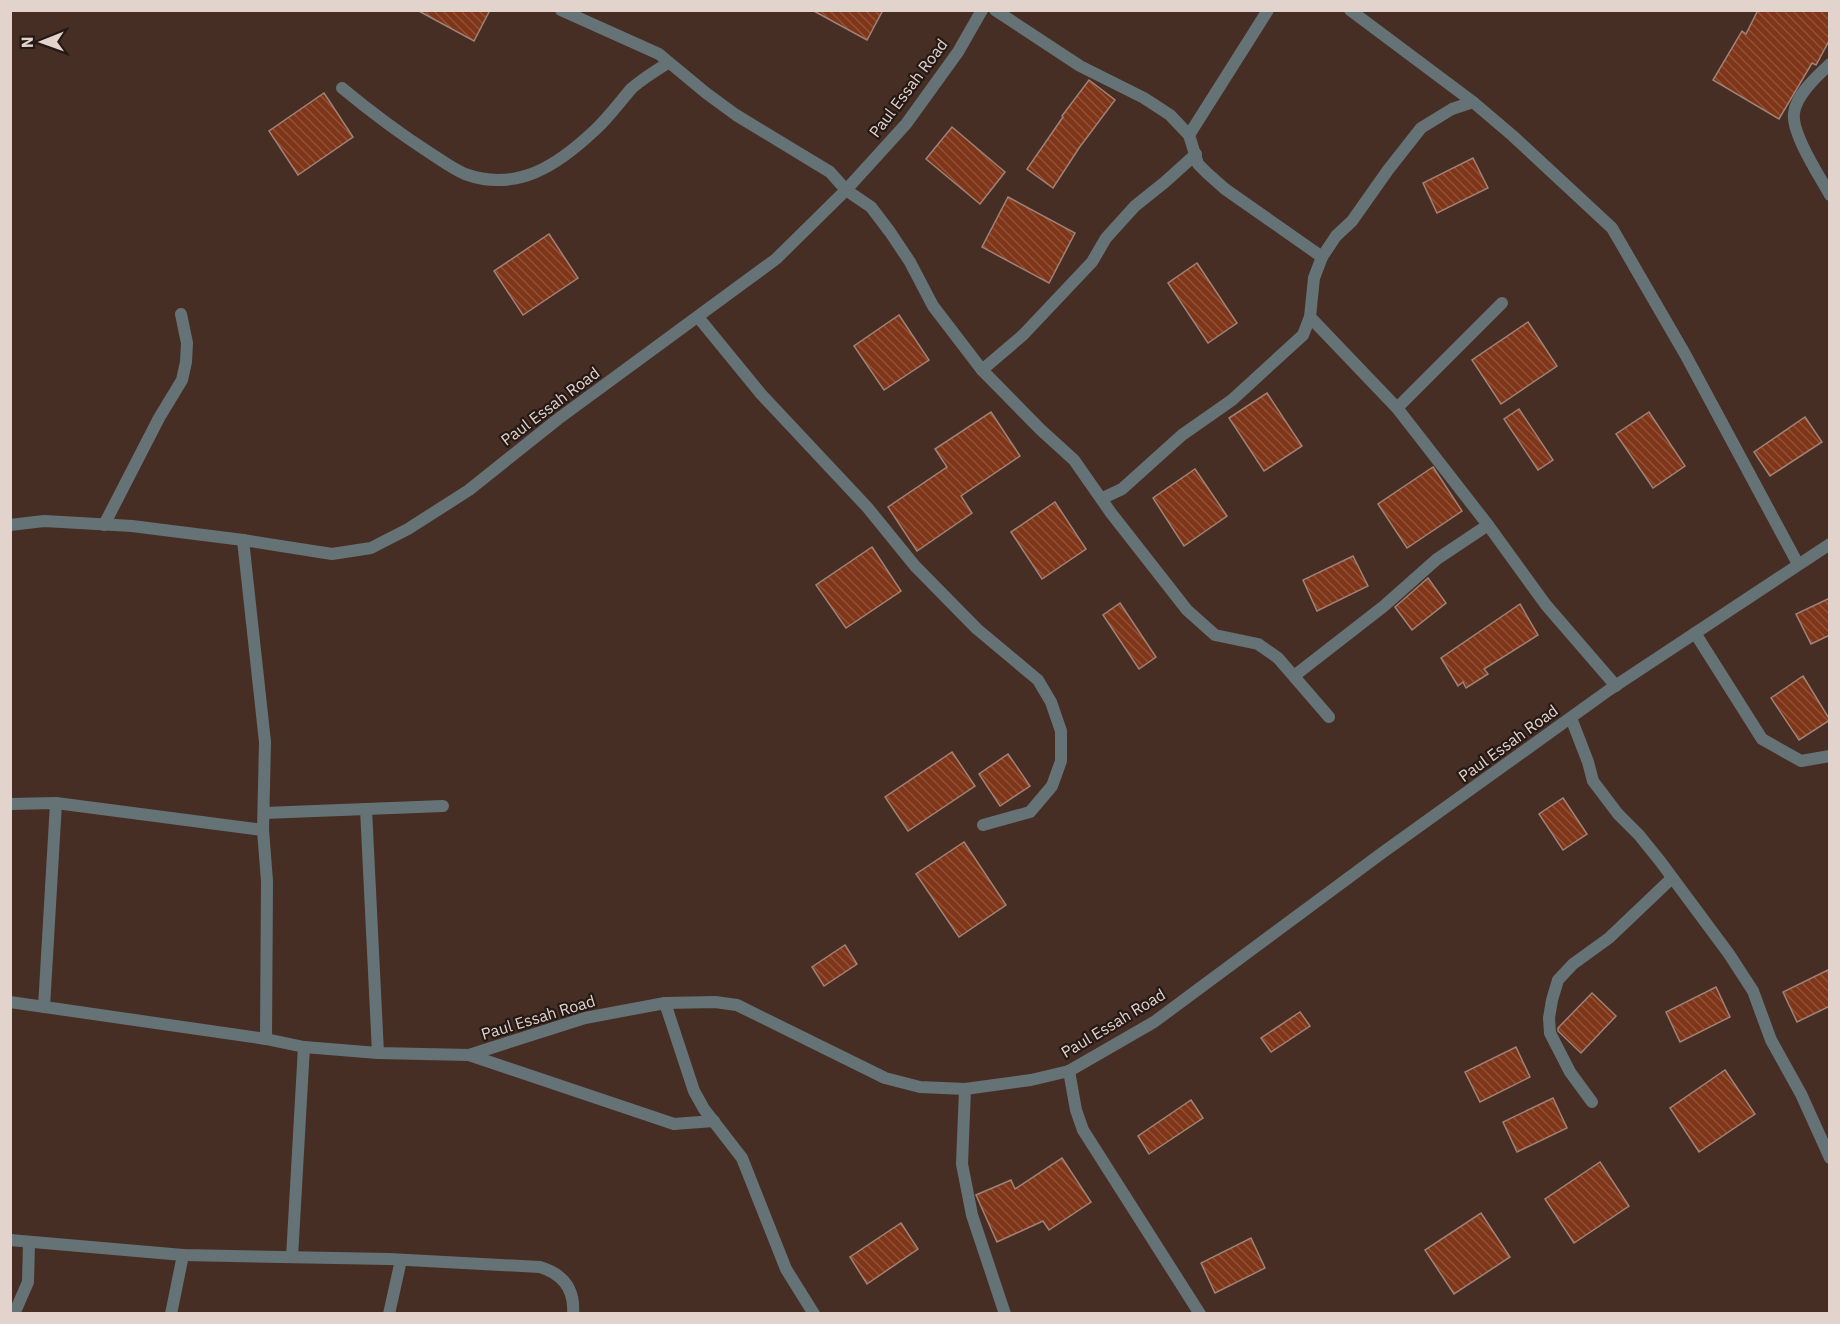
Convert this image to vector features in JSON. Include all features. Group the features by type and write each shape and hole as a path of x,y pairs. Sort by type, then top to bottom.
{"street":[{"path":"561,10 659,54 705,93 745,121 830,172 846,190 871,207 910,262 933,306 982,370 1074,460 1111,513 1188,610 1215,635 1258,644 1278,658 1329,717"},
{"path":"995,10 1080,66 1170,115 1189,135 1198,164 1225,189 1322,257"},
{"path":"1189,135 1268,10"},
{"path":"1350,10 1473,102 1612,228 1685,354 1798,564"},
{"name":"Paul Essah Road","path":"10,525 44,521 132,526 332,554 371,548 408,529 469,490 558,419 776,259 846,190 906,124 958,52 978,12"},
{"path":"342,88 393,129 463,173 485,180 503,182 538,172 567,154 596,130 633,88 668,63"},
{"path":"1830,64 1802,96 1794,112 1795,128 1830,195"},
{"path":"1102,498 1122,489 1182,435 1232,400 1302,335 1310,317 1314,278 1322,257 1336,236 1352,221 1421,128 1452,108 1473,102"},
{"path":"982,370 1023,335 1092,262 1106,238 1135,206 1166,182 1196,154"},
{"path":"1397,408 1502,303"},
{"path":"104,525 159,418 182,380 188,343 181,314"},
{"path":"698,316 760,394 867,507 915,566 977,629 1038,680 1051,702 1061,731 1061,761 1052,786 1030,812 983,825"},
{"path":"1310,317 1397,408 1488,525 1546,605 1616,686"},
{"path":"1294,676 1384,606 1437,559 1488,525"},
{"path":"243,540 265,742 263,830 267,881 266,1039"},
{"name":"Paul Essah Road","path":"10,1002 266,1039 304,1047 378,1053 470,1055 585,1018 665,1003 715,1002 737,1005 885,1078 920,1087 965,1089 1031,1080 1069,1071 1154,1022 1382,853 1616,686 1830,544"},
{"path":"1695,633 1762,739 1801,761 1830,756"},
{"path":"1571,718 1593,781 1672,878 1729,954 1753,991 1771,1040 1830,1158"},
{"path":"10,804 56,803 263,830"},
{"path":"44,1006 56,803"},
{"path":"264,813 443,806"},
{"path":"366,809 378,1053"},
{"path":"1592,1102 1570,1072 1550,1033 1549,1018 1558,980 1574,964 1609,938 1672,878"},
{"path":"665,1003 694,1090 704,1109 732,1144 748,1169 786,1269 814,1314"},
{"path":"292,1257 304,1047"},
{"path":"470,1055 674,1124 714,1121"},
{"path":"1069,1071 1076,1110 1083,1130 1200,1314"},
{"path":"965,1089 962,1164 972,1215 1005,1314"},
{"path":"10,1240 183,1255 401,1260 540,1267 556,1272 568,1285 574,1305 573,1314"},
{"path":"14,1314 28,1282 29,1242"},
{"path":"171,1314 183,1255"},
{"path":"388,1314 401,1260"}],"building":[{"path":"417,10 490,10 474,41"},
{"path":"812,10 883,10 867,40"},
{"path":"1758,10 1830,10 1830,39 1816,65 1812,63 1779,119 1713,80 1742,31 1746,34"},
{"path":"1089,80 1115,100 1053,188 1027,169"},
{"path":"324,93 353,137 298,175 269,131"},
{"path":"952,127 1005,172 980,204 926,159"},
{"path":"1473,158 1488,188 1437,213 1423,183"},
{"path":"1008,197 1075,233 1049,283 982,247"},
{"path":"549,234 578,278 523,315 494,271"},
{"path":"1197,263 1237,323 1208,343 1168,283"},
{"path":"899,315 929,360 884,390 854,346"},
{"path":"1528,322 1557,366 1501,404 1472,360"},
{"path":"1267,393 1302,446 1264,471 1229,418"},
{"path":"1519,409 1553,460 1538,470 1504,419"},
{"path":"991,412 1020,456 961,496 972,513 917,551 888,507 947,467 935,449"},
{"path":"1649,412 1685,466 1653,488 1616,434"},
{"path":"1805,417 1822,442 1770,476 1754,452"},
{"path":"1433,467 1462,511 1407,548 1378,504"},
{"path":"1195,469 1227,516 1184,546 1153,498"},
{"path":"1055,502 1086,549 1042,579 1011,532"},
{"path":"872,547 901,591 846,628 816,585"},
{"path":"1353,556 1368,586 1317,611 1303,580"},
{"path":"1428,578 1446,603 1412,630 1395,607"},
{"path":"1830,598 1830,635 1811,644 1796,614"},
{"path":"1120,603 1156,657 1139,669 1103,615"},
{"path":"1520,604 1538,635 1484,669 1488,674 1466,688 1463,682 1458,686 1441,658"},
{"path":"1803,676 1830,720 1799,740 1771,698"},
{"path":"952,752 975,786 908,831 885,797"},
{"path":"1008,754 1030,786 1000,806 979,774"},
{"path":"1563,798 1587,834 1563,850 1539,814"},
{"path":"964,842 1006,905 959,937 916,874"},
{"path":"845,945 857,964 824,986 812,967"},
{"path":"1830,969 1830,1006 1797,1022 1783,992"},
{"path":"1716,987 1730,1017 1680,1042 1666,1012"},
{"path":"1592,993 1616,1016 1581,1053 1558,1031 1558,1028"},
{"path":"1300,1012 1310,1026 1271,1052 1261,1038"},
{"path":"1516,1047 1530,1077 1480,1102 1465,1072"},
{"path":"1725,1070 1755,1114 1699,1152 1670,1108"},
{"path":"1553,1098 1567,1128 1517,1152 1503,1122"},
{"path":"1191,1100 1203,1118 1149,1154 1138,1136"},
{"path":"1062,1158 1091,1202 1049,1230 1043,1221 997,1242 976,1195 1011,1180 1015,1189"},
{"path":"1600,1162 1629,1206 1574,1243 1545,1199"},
{"path":"1481,1213 1510,1257 1454,1294 1425,1250"},
{"path":"901,1223 918,1249 867,1284 850,1257"},
{"path":"1251,1238 1265,1268 1215,1293 1201,1263"}]}
